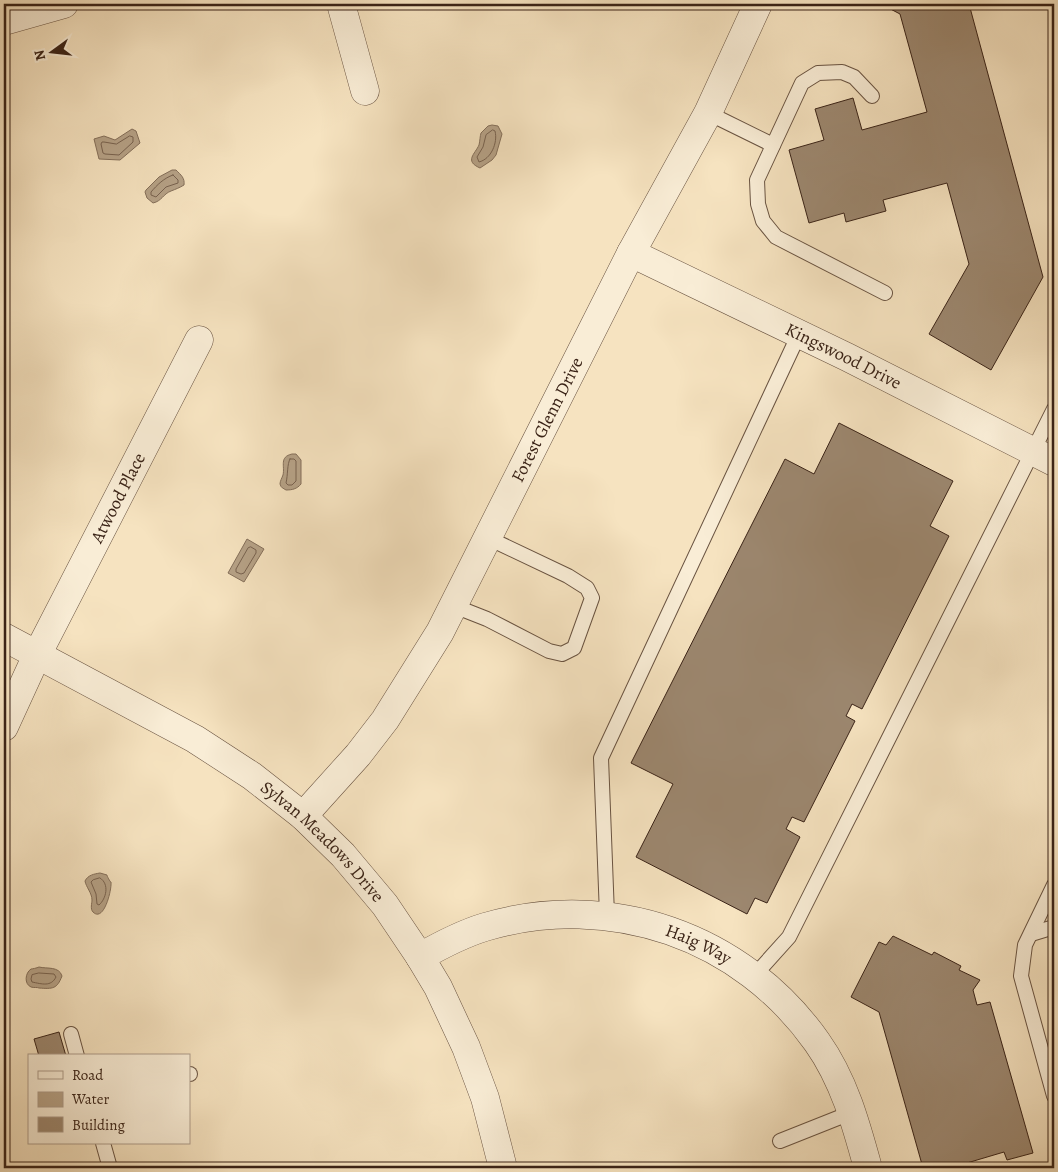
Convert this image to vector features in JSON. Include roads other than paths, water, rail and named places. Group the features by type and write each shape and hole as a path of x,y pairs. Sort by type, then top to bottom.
{"street":[{"path":"4,21 64,4"},
{"path":"341,4 364,91"},
{"name":"Forest Glenn Drive","path":"303,816 358,756 384,720 440,632 631,253 708,113 758,4"},
{"name":"Kingswood Drive","path":"631,253 799,334 1043,456"},
{"name":"Atwood Place","path":"4,727 37,655 199,340"},
{"name":"Sylvan Meadows Drive","path":"4,638 195,739 252,776 303,816 343,855 385,905 420,957 438,988 466,1047 485,1098 503,1168"},
{"name":"Haig Way","path":"420,957 446,942 485,927 530,916 566,914 608,916 648,924 688,937 724,955 762,982 792,1011 818,1043 839,1079 852,1112 868,1168"}],"lane":[{"path":"872,96 854,77 842,72 818,73 802,83 757,180 758,204 764,221 776,237 885,293"},
{"path":"708,113 773,144"},
{"path":"608,916 601,758 799,334"},
{"path":"754,976 789,937 1043,456 1054,410"},
{"path":"454,606 549,651 562,654 574,648 592,598 587,588 568,576 488,538"},
{"path":"1054,885 1025,945 1021,976 1054,1096"},
{"path":"1031,934 1054,927"},
{"path":"71,1034 76,1054"},
{"path":"780,1142 852,1112"},
{"path":"103,1144 110,1168"}],"water":[{"path":"488,126 498,126 502,134 496,155 480,168 473,163 472,157 479,145 481,133"},
{"path":"132,129 136,131 140,143 120,160 99,159 94,139 104,136 115,140"},
{"path":"172,170 176,170 181,175 184,185 168,192 153,203 147,198 146,190 159,177"},
{"path":"296,454 301,460 301,484 294,489 286,490 280,484 283,475 283,462 285,457"},
{"path":"247,539 264,549 244,582 228,573"},
{"path":"100,873 107,875 111,886 104,909 101,913 97,914 92,911 92,897 85,881 89,876"},
{"path":"39,967 56,969 60,973 62,976 56,986 48,988 29,986 26,981 27,973 31,969"}]}
